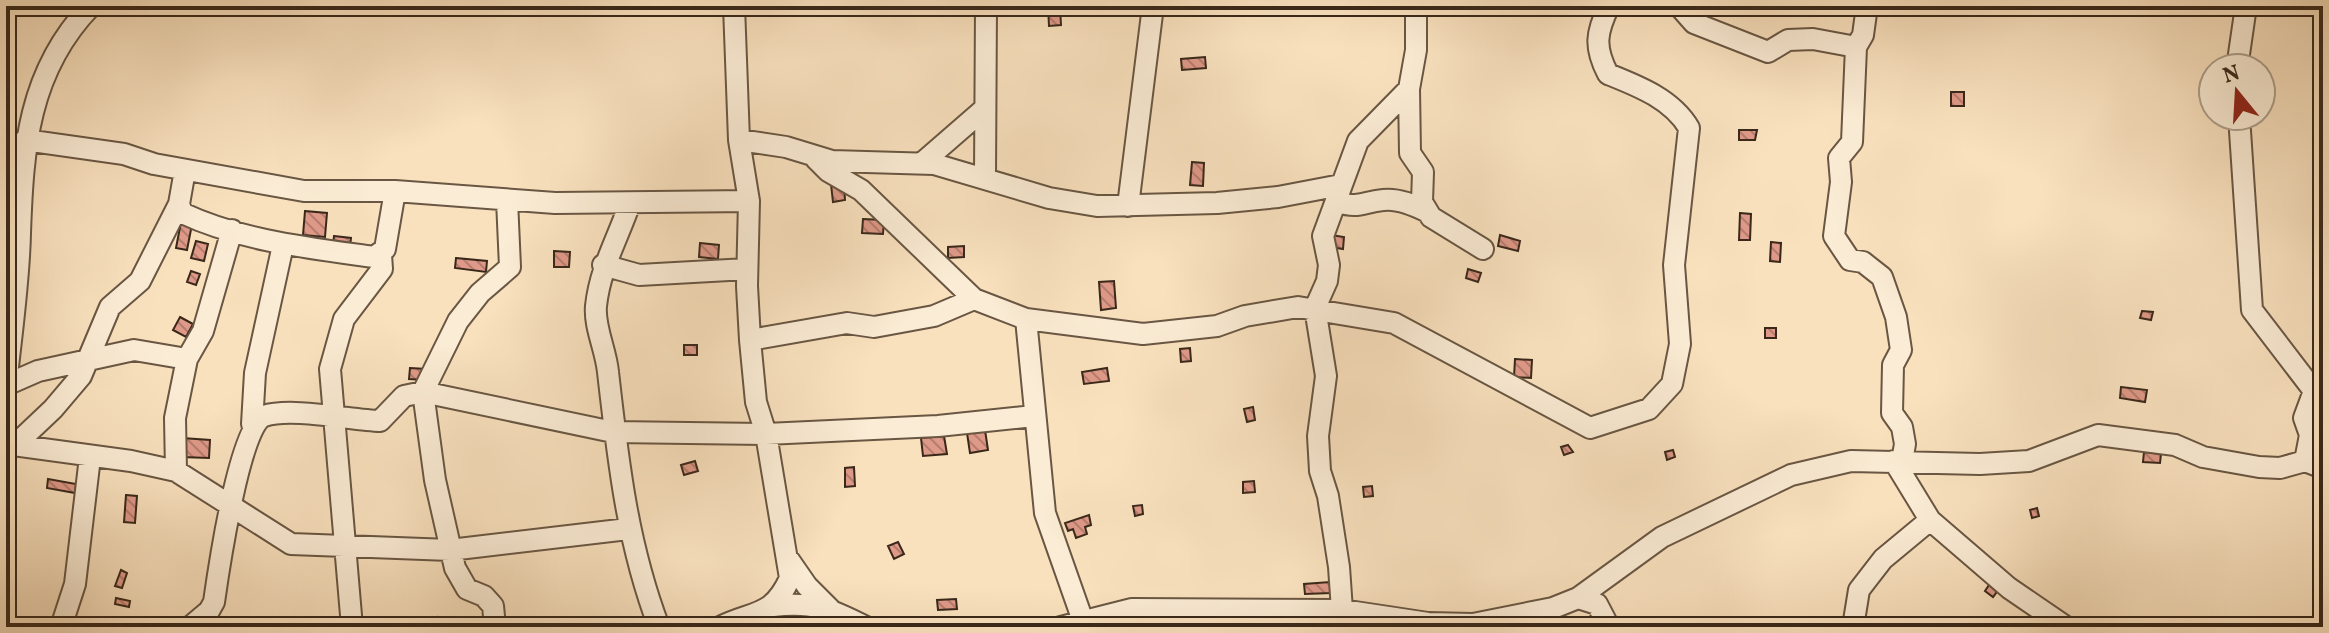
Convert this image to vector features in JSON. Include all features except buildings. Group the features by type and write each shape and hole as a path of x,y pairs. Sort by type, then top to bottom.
{"street":[{"path":"6,385 14,319 25,140 40,86 79,18 91,6"},
{"path":"734,6 739,140 749,201 747,269 756,402 766,434 790,578 764,616"},
{"path":"985,176 986,6"},
{"path":"1128,206 1153,6"},
{"path":"1416,6 1416,50 1409,89 1410,153 1423,172 1422,202 1439,223 1483,249"},
{"path":"816,159 828,171 861,190 974,299 1026,319 1143,334 1217,326 1245,316 1298,307 1394,323 1590,428 1649,409 1672,384 1680,344 1674,265 1689,128 1679,112 1639,87 1608,74 1598,54 1596,33 1609,6"},
{"path":"1679,6 1694,23 1768,52 1788,40 1826,40 1856,47"},
{"path":"1867,6 1863,35 1856,47 1852,142 1839,158 1841,182 1834,236 1850,260 1863,262 1882,277 1896,317 1901,350 1893,365 1892,413 1902,427 1905,444 1898,461"},
{"path":"2239,52 2246,6"},
{"path":"1355,617 1320,471 1318,436 1326,376 1315,308 1327,281 1329,265 1323,236 1358,141 1409,89"},
{"path":"922,163 983,110"},
{"path":"1061,627 1132,609 1355,617 1452,625 1473,624 1553,608 1578,598 1662,537 1791,475 1851,461 2029,461 2098,435 2175,445 2203,457 2259,467 2314,465 2304,418 2314,391 2252,310 2240,132"},
{"path":"25,140 124,154 185,170 304,191 395,191 507,200 630,203 749,201"},
{"path":"739,140 786,147 816,159 922,163 985,176 1049,198 1097,206 1339,193 1356,207 1378,200 1395,200 1428,212"},
{"path":"11,444 70,391 87,363 110,307 140,281 179,204 185,170"},
{"path":"352,627 330,369 334,344 344,319 382,269 381,255 395,191"},
{"path":"495,627 493,606 460,581 450,550 435,480 423,392 458,321 480,293 510,267 507,200"},
{"path":"630,203 603,265 596,311 608,368 613,432 628,529 659,627"},
{"path":"179,204 182,213 283,245 374,257 381,255"},
{"path":"176,471 175,418 187,359 203,331 232,230"},
{"path":"190,627 209,611 214,602 232,505 252,424 255,373 283,245"},
{"path":"603,265 639,275 747,269"},
{"path":"750,340 847,323 874,327 934,316 974,299"},
{"path":"1026,319 1045,513 1083,621"},
{"path":"6,385 38,371 87,363 103,354 134,350 187,359"},
{"path":"252,424 263,416 336,415 380,421 404,396 423,392 613,432 766,434 938,426 1034,416"},
{"path":"11,444 131,461 176,471 291,544 450,550 628,529"},
{"path":"61,627 75,584 90,457"},
{"path":"1898,461 1930,520 2009,588 2066,627"},
{"path":"1853,627 1859,590 1883,559 1930,520"},
{"path":"789,560 807,586 830,609"},
{"path":"1578,598 1597,604 1609,627"},
{"path":"720,627 737,618 764,616 803,602 830,609 866,627"}]}
